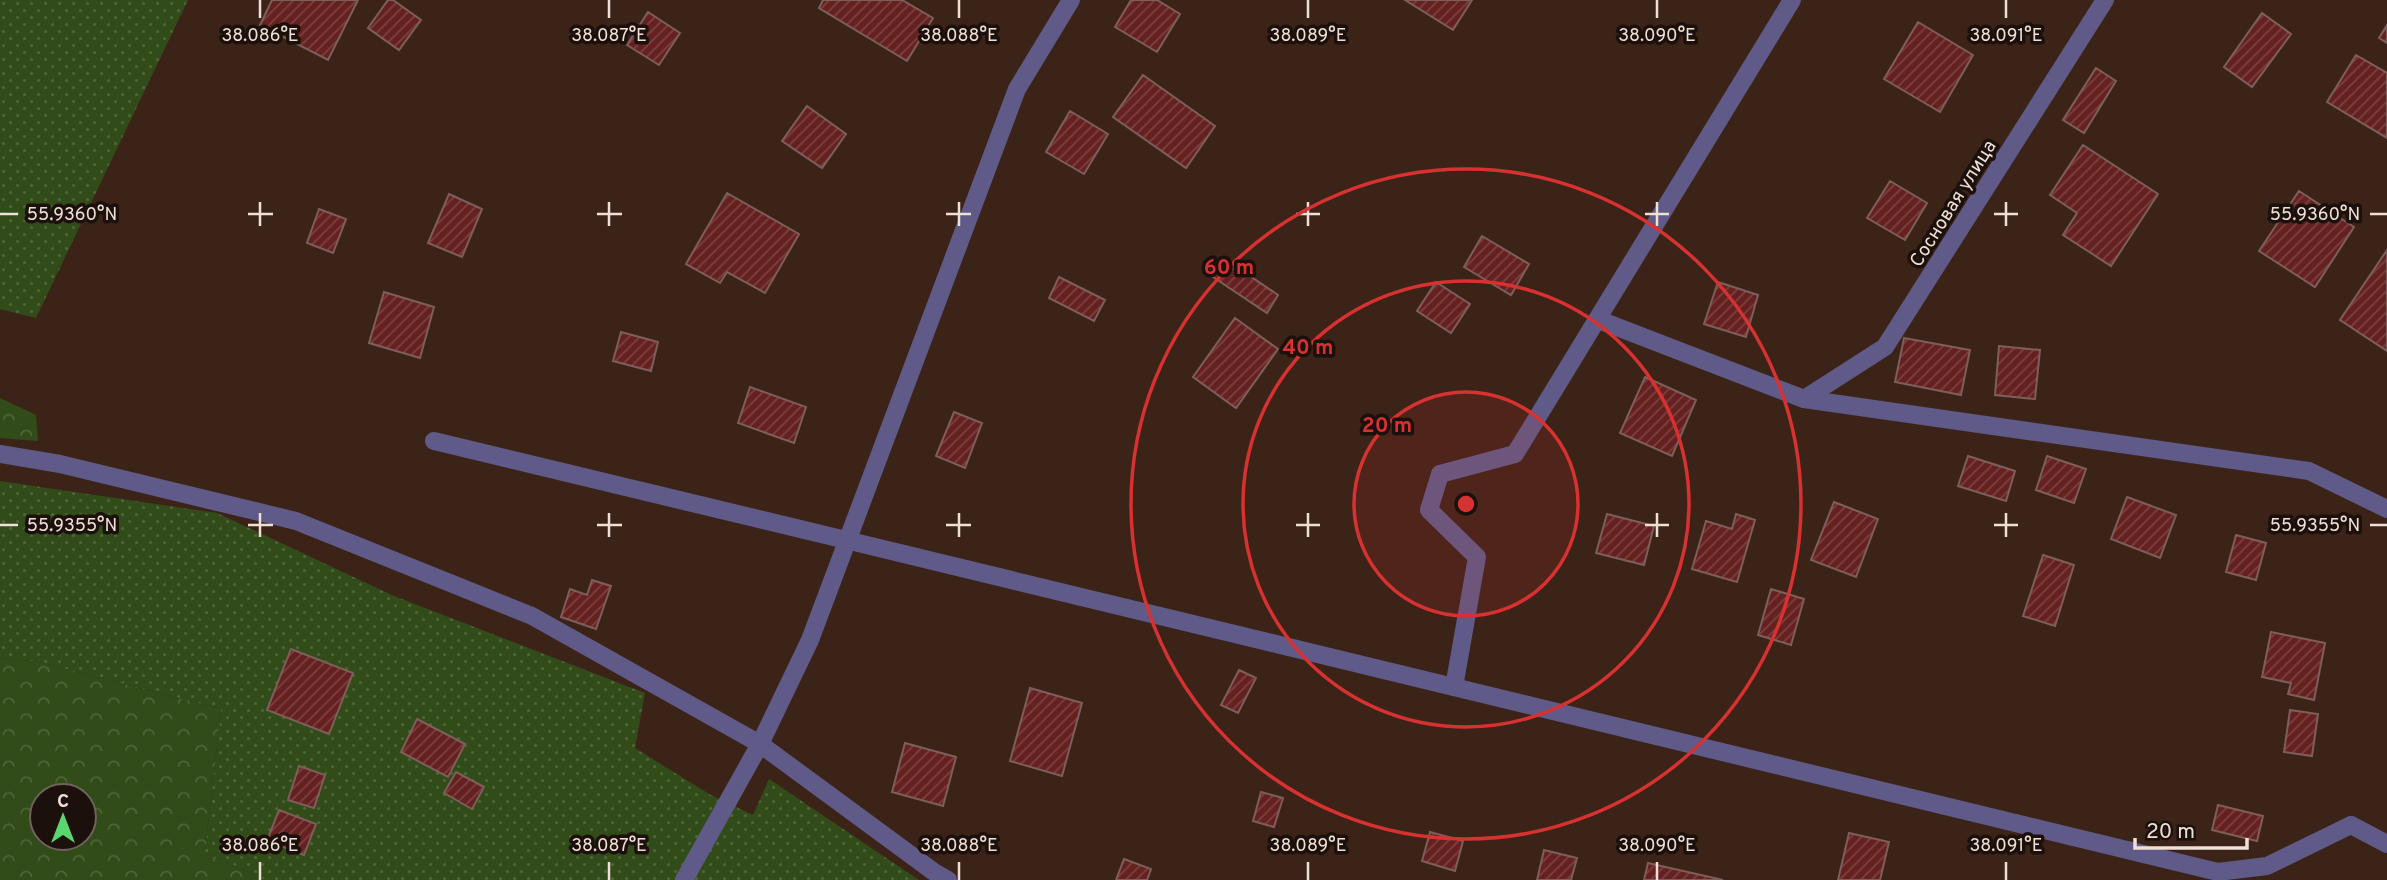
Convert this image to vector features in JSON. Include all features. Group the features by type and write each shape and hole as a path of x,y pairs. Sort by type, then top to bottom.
{"street":[{"path":"684,880 760,744 810,640 1017,89 1071,0"},
{"path":"1454,687 1477,557 1429,510 1440,474 1516,454 1792,0"},
{"name":"Сосновая улица","path":"1804,399 1885,348 2105,0"},
{"path":"1599,320 1804,399 2309,471 2387,509"},
{"path":"434,441 2218,872 2267,866 2351,825 2387,844"},
{"path":"0,454 60,464 296,521 532,616 760,744 948,880"}],"green space":[{"path":"0,0 188,0 36,318 0,309"},
{"path":"0,398 36,415 38,441 0,438"},
{"path":"0,481 217,513 394,596 645,693 635,748 709,794 753,815 769,779 919,880 265,880 205,852 221,709 39,662 0,658"},
{"path":"0,658 39,662 221,709 205,852 265,880 0,880"}],"building":[{"path":"272,0 358,0 328,60 260,25"},
{"path":"388,0 393,0 421,20 399,50 368,28"},
{"path":"823,0 902,0 933,18 907,61 819,8"},
{"path":"1131,0 1157,0 1180,14 1157,52 1115,27"},
{"path":"1405,0 1472,0 1453,30"},
{"path":"648,12 680,33 659,65 627,45"},
{"path":"2262,13 2291,34 2252,87 2224,67"},
{"path":"1918,22 1973,55 1940,112 1884,79"},
{"path":"2387,25 2387,43 2379,38"},
{"path":"2356,55 2387,73 2387,138 2327,102"},
{"path":"2096,68 2116,81 2084,133 2063,120"},
{"path":"1143,75 1215,126 1186,168 1113,117"},
{"path":"807,106 846,134 822,168 782,141"},
{"path":"1070,111 1108,134 1084,174 1046,152"},
{"path":"2083,145 2158,194 2111,266 2063,235 2077,213 2050,195"},
{"path":"1890,181 1927,203 1905,240 1867,218"},
{"path":"2299,191 2354,227 2315,287 2259,251"},
{"path":"727,193 799,234 765,293 727,272 720,283 686,264"},
{"path":"449,194 482,209 462,257 428,243"},
{"path":"319,209 346,219 333,253 307,243"},
{"path":"1482,236 1529,264 1511,295 1464,267"},
{"path":"2387,250 2387,351 2340,320"},
{"path":"1222,257 1278,295 1267,313 1210,275"},
{"path":"1059,277 1105,300 1094,321 1049,298"},
{"path":"1436,282 1470,304 1451,333 1417,311"},
{"path":"1718,282 1758,295 1746,337 1704,324"},
{"path":"384,292 434,307 420,358 369,343"},
{"path":"1235,318 1278,349 1236,408 1193,377"},
{"path":"621,332 658,342 651,371 613,361"},
{"path":"1904,338 1970,350 1961,395 1895,382"},
{"path":"1999,346 2040,350 2035,399 1995,395"},
{"path":"1645,377 1696,400 1672,456 1620,433"},
{"path":"750,387 806,407 794,443 738,423"},
{"path":"954,412 982,423 965,468 936,456"},
{"path":"1968,456 2015,471 2006,501 1958,486"},
{"path":"2047,456 2086,469 2074,503 2036,490"},
{"path":"2127,497 2176,515 2160,558 2111,539"},
{"path":"1834,502 1878,519 1856,577 1811,560"},
{"path":"1607,514 1654,526 1644,565 1596,553"},
{"path":"1736,514 1755,520 1737,582 1692,569 1706,521 1732,529"},
{"path":"2236,535 2266,543 2256,580 2226,572"},
{"path":"2043,555 2074,565 2055,626 2023,616"},
{"path":"592,580 611,586 596,629 561,617 570,589 587,595"},
{"path":"1771,589 1804,599 1791,645 1758,635"},
{"path":"2271,632 2325,643 2314,700 2288,694 2291,683 2262,677"},
{"path":"291,649 353,673 329,734 267,710"},
{"path":"1239,670 1256,678 1238,713 1221,705"},
{"path":"1030,688 1082,703 1062,776 1010,761"},
{"path":"2290,710 2318,714 2312,756 2284,752"},
{"path":"417,719 465,744 448,777 401,752"},
{"path":"905,743 956,757 943,806 892,792"},
{"path":"299,766 325,775 314,808 288,800"},
{"path":"456,772 484,787 472,809 444,793"},
{"path":"1261,792 1283,798 1274,827 1253,821"},
{"path":"2218,805 2263,816 2257,841 2212,830"},
{"path":"279,810 316,824 304,855 267,841"},
{"path":"1430,832 1463,841 1455,871 1422,861"},
{"path":"1849,833 1889,842 1880,880 1838,880"},
{"path":"1544,850 1577,858 1571,880 1537,880"},
{"path":"1124,859 1151,869 1147,880 1116,880"},
{"path":"1648,863 1723,880 1644,880"}]}
